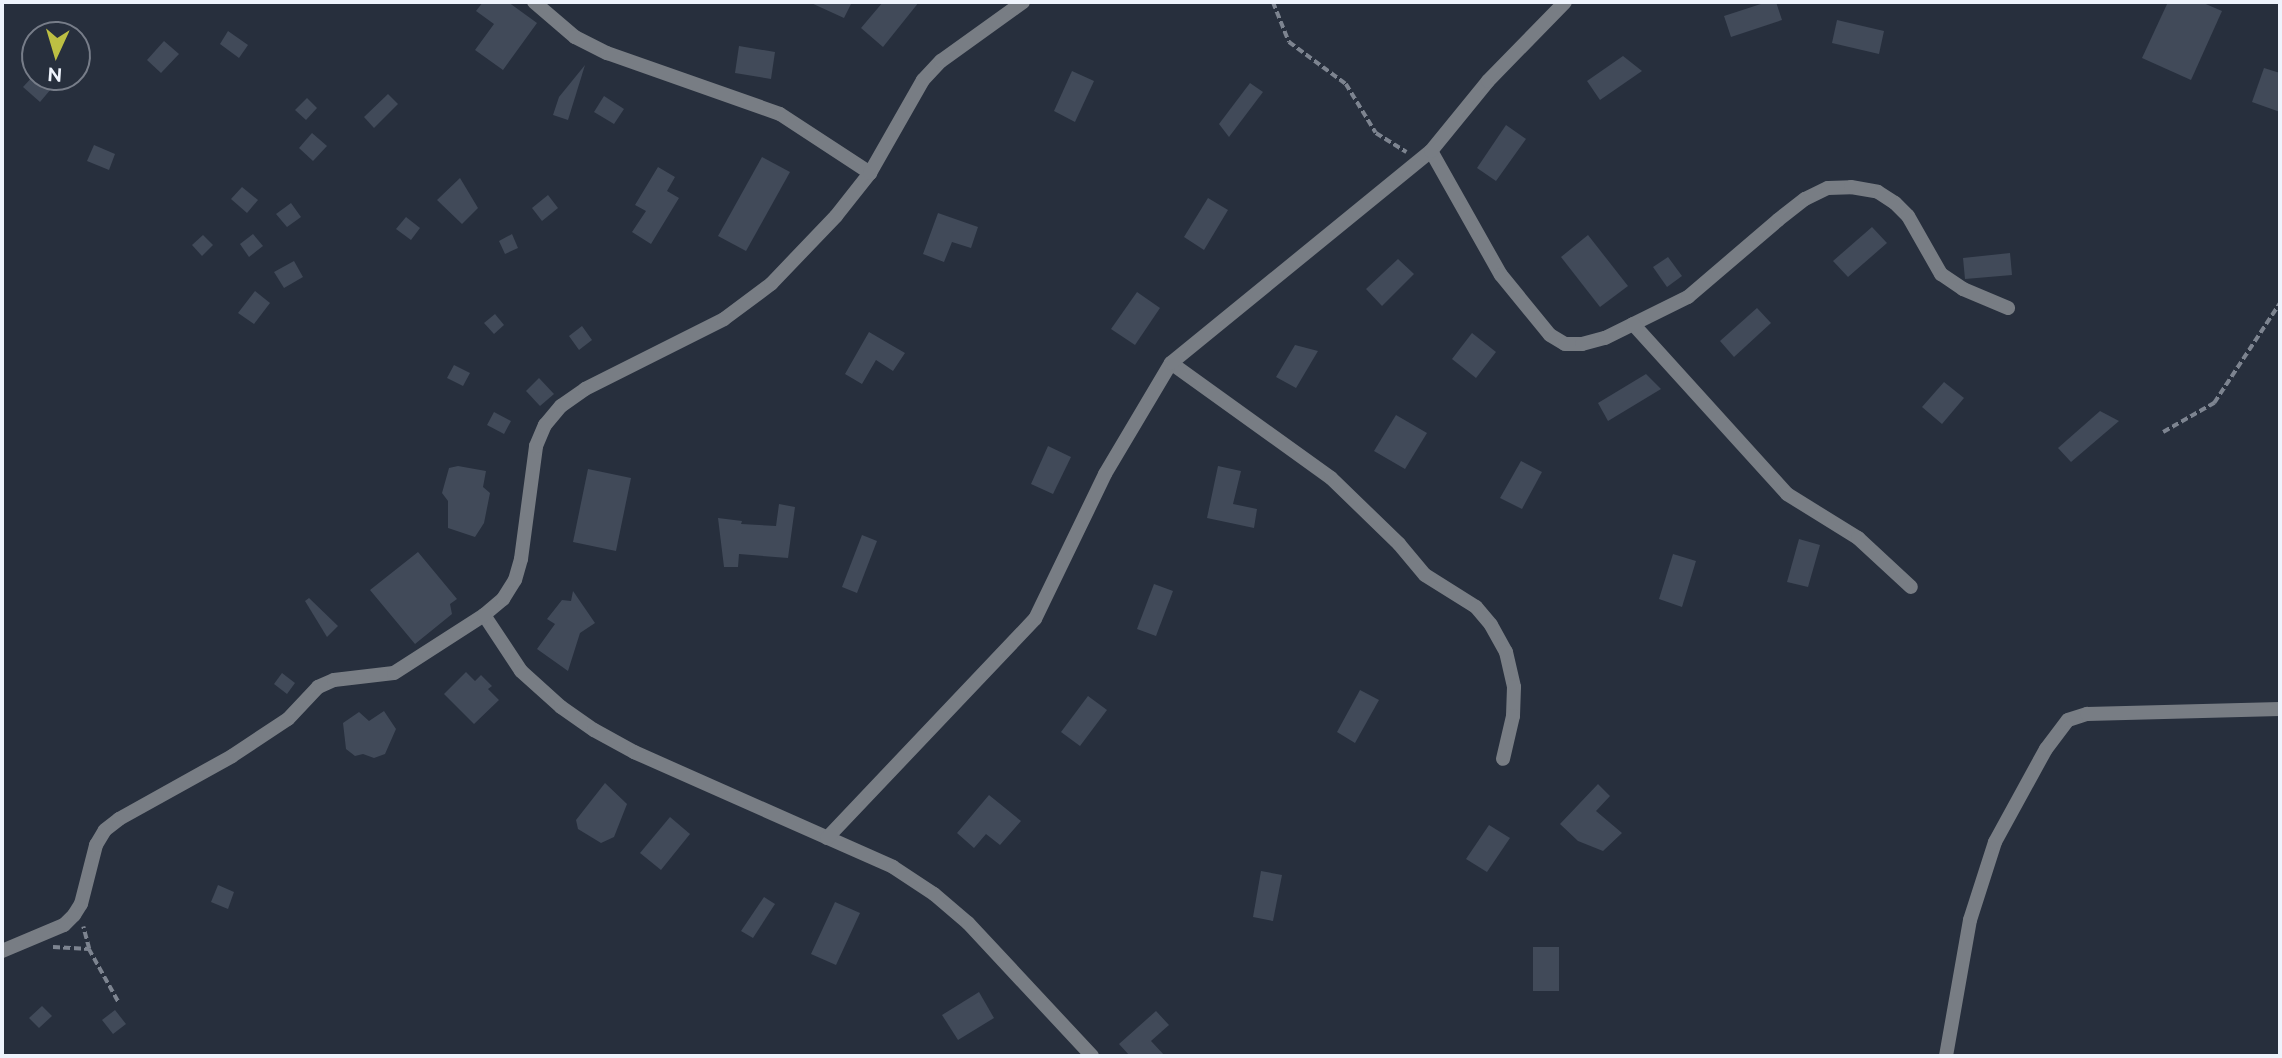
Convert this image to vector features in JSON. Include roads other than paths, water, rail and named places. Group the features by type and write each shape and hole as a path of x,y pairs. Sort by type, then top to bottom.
{"street":[{"path":"534,2 586,43 607,53 780,114 870,173"},
{"path":"2,951 64,925 75,915 81,904 96,845 105,830 119,819 288,719 318,687 334,680 394,673 485,615 503,599 515,580 521,559 536,446 545,425 561,406 585,389 724,319 771,284 836,216 870,173 923,80 941,61 1023,2"},
{"path":"827,838 1035,619 1105,474 1171,363 1426,156 1488,81 1565,2"},
{"path":"1426,156 1501,275 1550,335 1565,344 1581,344 1605,338 1688,297 1805,200 1828,188 1851,187 1878,192 1895,203 1908,216 1941,274 1963,289 2008,308"},
{"path":"1633,324 1787,494 1858,538 1911,587"},
{"path":"1171,363 1331,478 1399,544 1425,575 1476,607 1491,625 1506,652 1514,687 1513,716 1503,759"},
{"path":"485,615 521,671 561,707 594,730 634,752 893,867 934,894 968,923 1092,1056"},
{"path":"1946,1056 1970,920 1995,842 2062,726 2068,720 2087,714 2280,709"}]}
